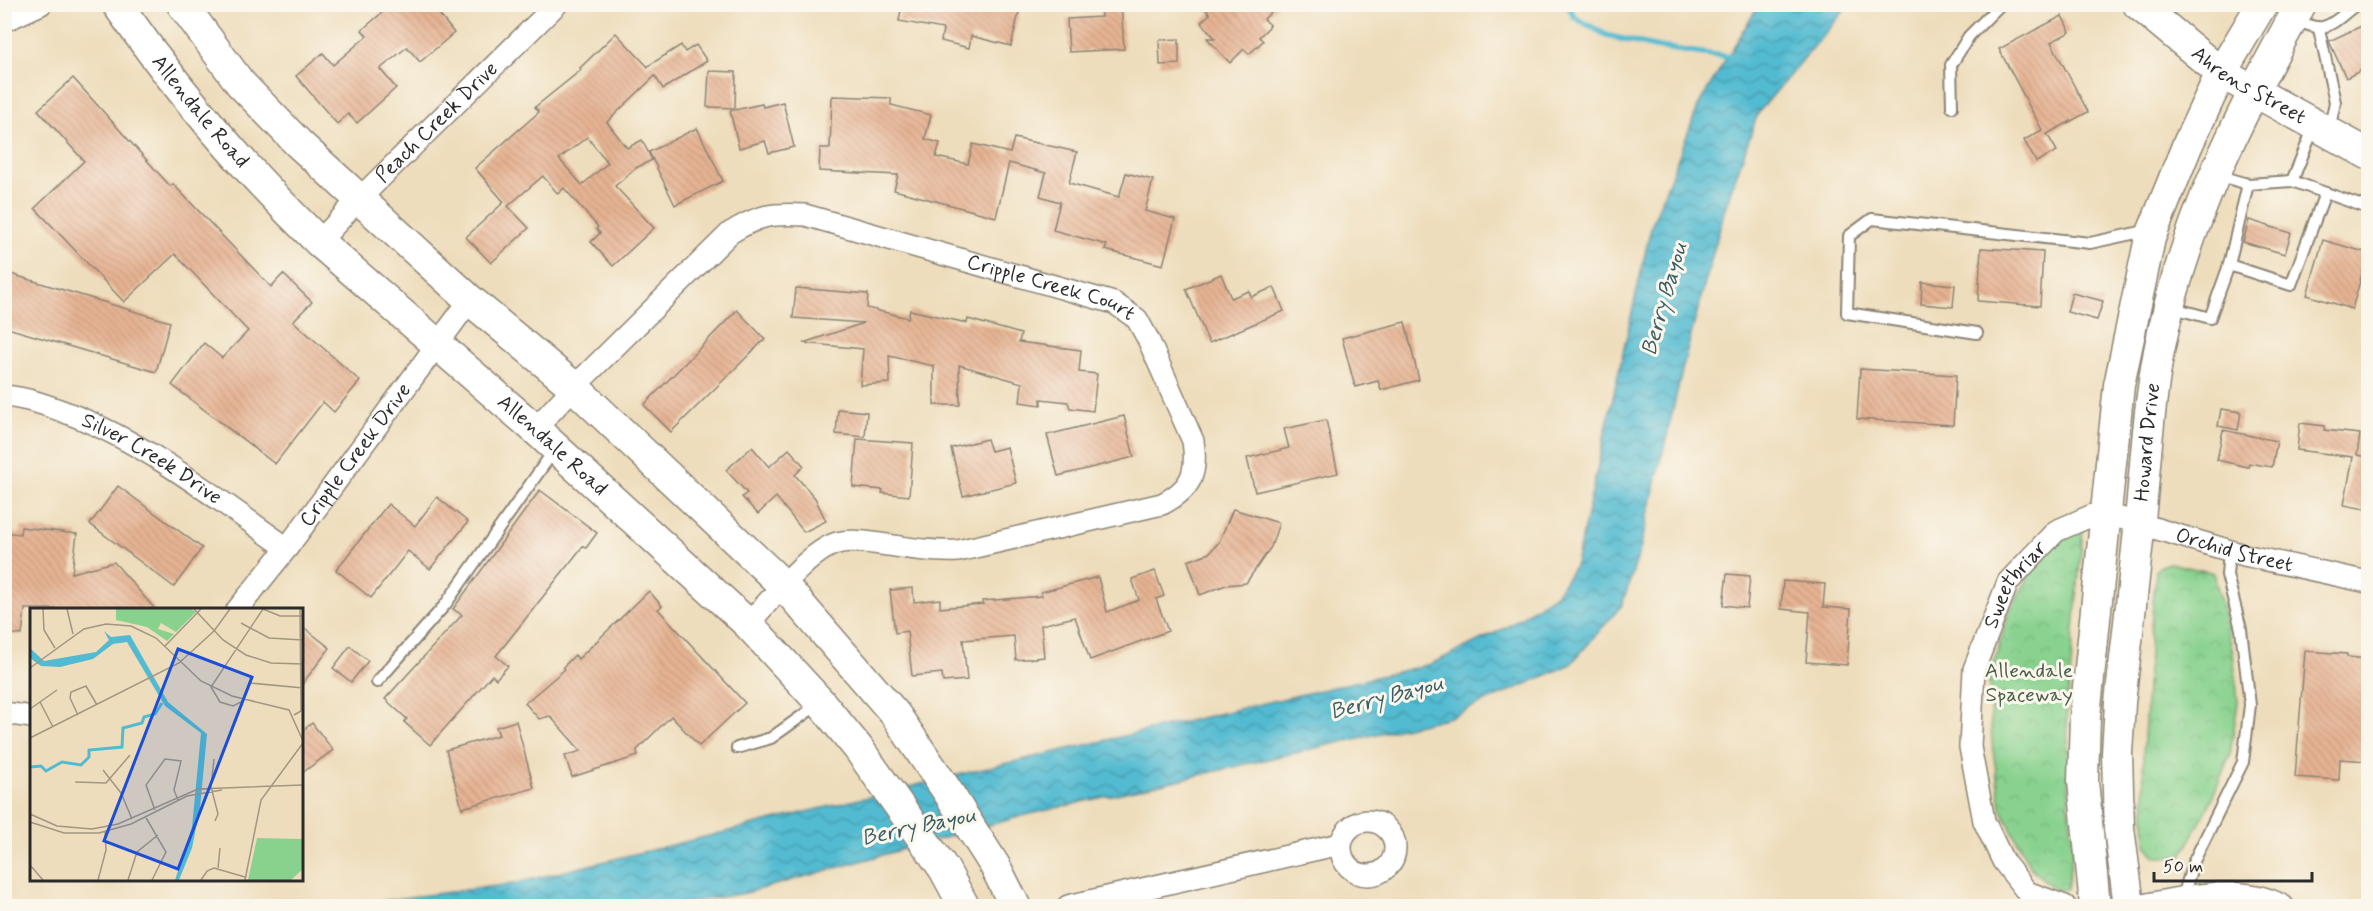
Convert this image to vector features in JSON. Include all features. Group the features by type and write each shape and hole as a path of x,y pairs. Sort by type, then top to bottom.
{"main road":[{"name":"Allendale Road","path":"117,4 152,54 221,139 319,242 545,439 748,624 821,703 858,748 944,869 964,906"},
{"path":"182,4 240,83 299,144 470,300 574,387 784,586 895,714 995,866 1015,906"},
{"name":"Ahrens Street","path":"2138,4 2221,73 2368,154"},
{"name":"Howard Drive","path":"2095,906 2083,781 2085,717 2104,513 2119,385 2135,300 2153,230 2187,146 2221,73 2262,4"},
{"name":"Howard Drive","path":"2129,906 2119,828 2117,753 2120,703 2151,403 2159,351 2193,225 2214,174 2254,90 2305,17"}],"street":[{"path":"4,21 41,4"},
{"name":"Peach Creek Drive","path":"319,242 359,199 556,4"},
{"name":"Cripple Creek Court","path":"545,439 574,387 730,233 749,221 774,213 805,215 1114,303 1137,319 1193,441 1196,458 1192,476 1180,495 1162,504 958,551 935,552 863,542 838,543 823,550 805,564 748,624"},
{"name":"Cripple Creek Drive","path":"238,608 287,548 470,300"},
{"name":"Silver Creek Drive","path":"4,396 40,402 119,435 158,457 287,548"},
{"name":"Orchid Street","path":"2104,513 2229,551 2368,582"},
{"name":"Sweetbriar","path":"2065,906 2027,892 2003,861 1984,821 1970,747 1974,669 2008,582 2056,531 2093,514 2104,513"},
{"path":"4,713 30,717"},
{"path":"1068,906 1340,844"},
{"path":"2138,906 2196,900 2216,893 2248,895 2277,905"}],"lane":[{"path":"1952,107 1951,65 1969,36 2001,4"},
{"path":"2305,17 2330,24 2357,4"},
{"path":"2292,181 2336,102 2305,17"},
{"path":"2214,174 2248,184 2292,181 2368,208"},
{"path":"2170,307 2210,318 2229,265 2248,184"},
{"path":"2229,265 2291,285 2325,193"},
{"path":"1977,333 1847,313 1849,236 1872,219 2090,243 2153,230"},
{"path":"377,682 445,605 545,439"},
{"path":"2196,900 2193,863 2243,762 2250,705 2241,629 2227,574 2229,551"},
{"path":"737,748 771,738 821,703"}],"green space":[{"name":"Allendale Spaceway","path":"2083,527 2067,710 2069,803 2073,848 2067,889 2055,890 2030,867 2001,808 1992,742 1989,680 2009,612 2034,568 2056,539"},
{"path":"2169,563 2214,573 2233,653 2238,702 2230,754 2208,808 2181,857 2156,857 2146,845 2143,756 2156,571"}],"water":[{"name":"Berry Bayou","path":"1761,5 1849,5 1758,113 1725,208 1685,358 1640,550 1622,605 1570,665 1450,717 1026,815 746,893 666,906 341,906 512,884 970,772 1431,664 1505,628 1556,594 1576,564 1651,227 1700,102"}],"building":[{"path":"392,4 431,4 454,33 420,62 407,47 380,69 396,88 357,123 348,114 337,124 296,76 323,53 333,65 367,36 362,30"},
{"path":"902,4 1021,4 1011,46 971,36 969,48 941,41 943,29 899,21"},
{"path":"1100,4 1121,4 1124,49 1069,52 1067,19 1101,17"},
{"path":"1201,4 1279,4 1264,19 1270,26 1259,37 1263,41 1249,54 1244,49 1230,63 1207,38 1215,38 1201,22 1210,14"},
{"path":"2062,16 2070,32 2051,42 2088,112 2047,134 2057,151 2036,162 2024,140 2042,130 1999,49"},
{"path":"2368,23 2368,67 2346,78 2329,41"},
{"path":"616,33 649,68 648,66 681,45 685,52 696,45 707,61 663,89 655,76 607,122 627,148 642,140 652,160 636,168 615,186 654,228 613,266 591,242 600,233 596,229 598,227 564,188 558,194 543,176 508,206 529,228 491,263 466,237 504,202 475,168 539,112 535,107 581,70 580,68","holes":["587,137 608,163 582,185 559,159"]},
{"path":"1179,39 1179,64 1160,65 1159,40"},
{"path":"709,71 736,72 735,108 707,107"},
{"path":"73,78 170,186 173,184 271,287 283,274 312,302 293,321 360,381 334,412 323,402 275,464 172,385 204,343 222,358 248,331 175,254 124,302 35,208 84,161 38,110"},
{"path":"832,96 891,98 891,105 931,115 925,139 940,143 936,157 968,164 973,144 1010,153 1014,138 1077,152 1069,183 1119,197 1126,173 1153,180 1145,211 1175,219 1163,265 1105,250 1107,245 1053,230 1060,202 1040,196 1046,173 1009,163 996,217 894,190 898,175 819,171 820,148 830,148"},
{"path":"783,102 794,147 769,153 765,141 739,148 730,111"},
{"path":"697,128 723,181 675,205 649,152"},
{"path":"2249,220 2291,233 2285,254 2243,242"},
{"path":"2323,240 2368,253 2352,309 2307,295"},
{"path":"1981,248 2043,252 2040,306 1978,301"},
{"path":"4,272 170,322 156,372 4,327"},
{"path":"1221,274 1231,298 1249,291 1251,297 1274,287 1284,311 1209,343 1186,289"},
{"path":"1922,282 1955,285 1953,307 1921,304"},
{"path":"796,288 868,294 867,308 908,318 910,310 967,323 968,319 1021,334 1019,342 1081,350 1079,372 1097,374 1093,411 1070,408 1068,402 1041,399 1041,405 1020,402 1022,383 959,365 960,405 934,405 934,366 889,356 890,383 860,385 863,349 803,343 864,323 793,318"},
{"path":"2072,293 2103,301 2097,320 2067,312"},
{"path":"737,310 765,339 671,432 644,405"},
{"path":"1405,322 1419,380 1381,390 1378,381 1355,387 1342,338"},
{"path":"1860,369 1956,375 1953,425 1857,419"},
{"path":"838,409 867,412 865,437 836,434"},
{"path":"2221,409 2241,412 2238,430 2218,426"},
{"path":"1124,416 1134,457 1058,476 1047,435"},
{"path":"1326,420 1338,473 1255,492 1247,458 1289,448 1284,429"},
{"path":"2300,423 2325,426 2324,430 2360,434 2357,455 2368,457 2368,503 2365,509 2344,505 2353,457 2297,450"},
{"path":"2223,430 2277,441 2272,467 2249,463 2248,467 2217,460"},
{"path":"857,439 913,443 909,496 853,487"},
{"path":"987,439 991,451 1007,447 1016,483 963,496 951,448"},
{"path":"752,447 769,467 789,449 804,466 795,475 815,498 826,521 804,532 776,497 758,514 742,497 747,493 726,470"},
{"path":"118,486 202,548 174,587 90,524"},
{"path":"540,490 597,533 586,548 583,546 496,656 508,666 496,679 492,675 430,745 404,722 407,719 385,699 462,615 453,609"},
{"path":"437,497 468,522 430,569 408,551 371,598 336,570 388,504 415,526"},
{"path":"1233,509 1279,523 1271,547 1246,583 1226,585 1200,595 1188,561 1209,553 1219,542"},
{"path":"21,527 77,534 72,573 114,562 154,608 30,608 25,609 22,635 4,633 4,532 20,534"},
{"path":"1155,571 1164,596 1156,599 1168,631 1090,660 1075,617 1041,625 1044,657 1016,660 1014,636 963,640 967,680 943,682 942,673 912,676 907,631 895,633 890,590 913,588 914,602 940,599 940,608 983,604 982,601 1042,596 1041,592 1098,577 1107,612 1139,600 1132,579"},
{"path":"1727,574 1750,576 1747,608 1723,605"},
{"path":"1783,581 1825,584 1823,607 1851,609 1847,665 1806,662 1810,612 1781,609"},
{"path":"649,591 662,606 658,609 745,703 699,746 671,716 637,750 638,756 572,777 565,756 581,751 550,716 539,719 525,703 565,669 563,667 575,655 578,659"},
{"path":"303,627 330,648 303,683"},
{"path":"350,646 368,661 351,682 333,668"},
{"path":"2305,651 2347,654 2347,657 2368,659 2368,761 2340,759 2339,780 2295,777"},
{"path":"516,721 534,788 462,808 446,750 499,735 496,727"},
{"path":"312,723 333,750 303,772 303,730"}],"waterway":[{"path":"1568,4 1574,17 1608,36 1657,47 1735,58"}]}
